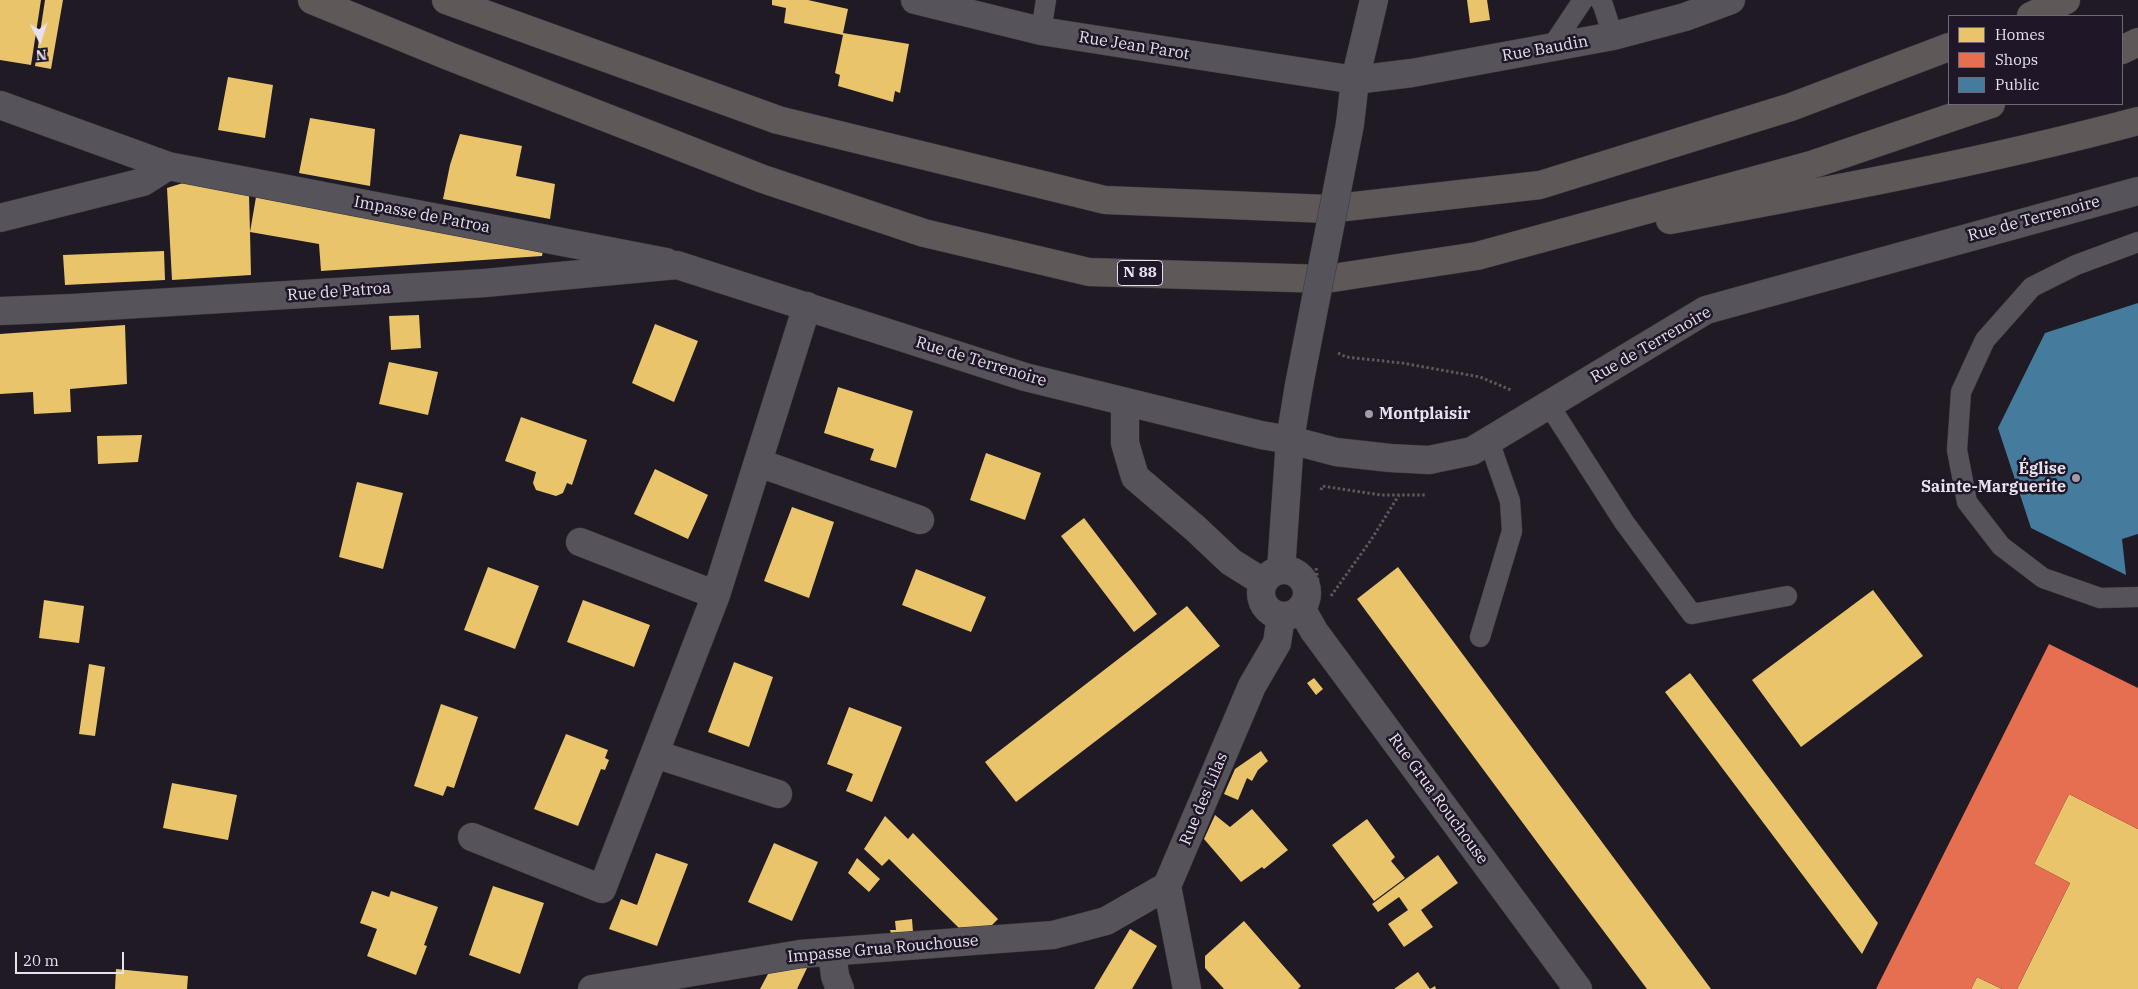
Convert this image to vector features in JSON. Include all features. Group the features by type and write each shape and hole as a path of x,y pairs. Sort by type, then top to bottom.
{"highway":[{"name":"N 88","path":"312,0 446,55 762,179 924,233 1089,272 1326,279 1477,256 1811,165 1988,105"},
{"path":"446,0 778,120 1105,200 1328,209 1540,185 1791,107 1948,47"},
{"path":"2033,15 2066,0"},
{"path":"2123,50 2138,42"},
{"path":"1477,256 1814,193 2062,142 2138,122"}],"street":[{"name":"Rue Jean Parot","path":"915,0 1041,31 1355,80"},
{"path":"1125,402 1125,443 1136,477 1232,562 1272,576 1292,571 1301,577 1306,587 1306,614 1270,612 1263,603 1260,593 1272,576 1298,385 1350,124 1355,80 1374,0"},
{"name":"Rue Baudin","path":"1355,80 1412,73 1613,36 1685,17 1731,0"},
{"name":"Impasse de Patroa","path":"0,105 168,166 677,265"},
{"path":"0,218 143,182 168,166"},
{"name":"Rue de Terrenoire","path":"677,265 1025,377 1336,452 1429,460 1472,451 1706,310 2138,191"},
{"name":"Rue de Patroa","path":"0,311 485,283 677,265"},
{"path":"472,837 602,889 716,595 807,306"},
{"path":"759,463 920,520"},
{"path":"580,542 716,595"},
{"name":"Rue des Lilas","path":"1166,886 1252,686 1277,643 1306,614"},
{"name":"Rue Grua Rouchouse","path":"1306,614 1578,989"},
{"path":"654,754 778,794"},
{"path":"1166,886 1187,989"},
{"name":"Impasse Grua Rouchouse","path":"592,989 800,954 1053,935 1106,921 1166,886"},
{"path":"832,952 835,976 840,989"}],"lane":[{"path":"1041,31 1046,0"},
{"path":"1551,48 1583,0"},
{"path":"1600,0 1613,36"},
{"path":"2138,242 2076,265 2032,287 1991,333 1985,340 1961,392 1957,450 1967,502 2001,546 2042,578 2100,598 2138,597"},
{"path":"1549,405 1624,522 1692,614 1787,596"},
{"path":"1480,637 1512,531 1510,501 1489,441"}],"path":[{"path":"1308,339 1346,357 1402,363 1480,377 1549,405"},
{"path":"1320,495 1322,486 1381,495 1422,496 1431,494"},
{"path":"1306,614 1371,540 1399,495"},
{"path":"1306,614 1320,589 1316,563"}],"building: Homes":[{"path":"0,0 41,0 31,65 0,60"},
{"path":"45,0 63,0 51,69 35,66"},
{"path":"772,0 808,0 848,9 843,33 909,44 900,93 895,91 893,102 838,86 840,75 835,73 843,35 784,23 786,8 772,5"},
{"path":"1467,0 1487,0 1490,20 1470,23"},
{"path":"228,77 273,85 265,138 218,130"},
{"path":"310,118 375,129 370,186 299,173"},
{"path":"460,134 522,146 516,176 555,184 550,219 443,199 450,165"},
{"path":"183,183 249,195 251,275 172,280 167,188"},
{"path":"256,197 543,251 542,256 321,271 319,244 250,232"},
{"path":"164,251 165,280 65,285 63,255"},
{"path":"419,315 421,348 391,350 389,316"},
{"path":"655,324 698,341 674,402 632,383"},
{"path":"125,325 127,384 70,389 71,412 34,414 33,392 0,394 0,334"},
{"path":"389,362 438,372 428,415 379,404"},
{"path":"838,387 913,411 896,468 870,460 874,449 824,433"},
{"path":"521,417 587,440 572,485 567,483 563,493 556,496 536,490 533,483 536,472 505,461"},
{"path":"142,435 138,462 98,464 97,436"},
{"path":"986,453 1041,473 1025,520 970,500"},
{"path":"655,469 708,495 688,539 634,514"},
{"path":"357,482 403,493 383,569 339,557"},
{"path":"792,507 834,522 809,598 764,581"},
{"path":"1084,518 1157,614 1134,632 1061,536"},
{"path":"488,567 539,586 515,649 464,630"},
{"path":"1398,567 1711,989 1647,989 1548,857 1357,599"},
{"path":"916,569 986,597 971,632 902,605"},
{"path":"1873,590 1923,656 1801,747 1752,680"},
{"path":"44,600 84,606 79,643 39,638"},
{"path":"583,600 650,625 634,667 567,642"},
{"path":"1187,606 1220,646 1016,802 985,762"},
{"path":"734,662 773,677 749,747 708,732"},
{"path":"89,664 105,667 95,736 79,734"},
{"path":"1690,673 1878,923 1862,954 1665,692"},
{"path":"1314,678 1323,689 1316,695 1307,683"},
{"path":"441,704 478,717 454,788 447,786 443,796 414,786"},
{"path":"849,707 902,727 872,802 846,791 853,774 827,764"},
{"path":"566,734 608,750 605,758 609,760 605,770 601,769 578,826 534,809"},
{"path":"1261,751 1268,761 1258,770 1252,781 1247,778 1238,800 1224,794 1235,769"},
{"path":"172,783 237,795 228,840 163,828"},
{"path":"2069,794 2138,829 2138,989 2017,989 2070,883 2034,864"},
{"path":"1252,809 1288,850 1264,869 1262,867 1241,882 1204,839 1215,815 1230,827"},
{"path":"885,816 908,839 913,833 998,919 991,926 959,928 889,859 882,866 864,849"},
{"path":"1367,819 1395,857 1391,861 1405,878 1374,901 1332,845"},
{"path":"774,843 818,862 792,921 748,902"},
{"path":"656,853 688,864 657,946 609,929 621,899 637,905"},
{"path":"1438,855 1458,883 1421,910 1433,927 1404,947 1388,924 1408,910 1399,897 1378,912 1372,904"},
{"path":"857,858 880,879 869,892 848,873"},
{"path":"493,886 544,903 520,974 469,955"},
{"path":"372,891 389,897 391,891 438,907 424,945 427,946 416,975 367,956 377,929 360,923"},
{"path":"912,919 913,932 891,933 890,930 896,930 895,921"},
{"path":"1244,921 1301,986 1298,989 1224,989 1205,968 1205,956"},
{"path":"1130,929 1157,946 1132,989 1094,989"},
{"path":"808,966 797,989 760,989 769,972"},
{"path":"116,969 188,976 187,989 115,989"},
{"path":"1418,972 1430,989 1394,989"},
{"path":"1977,977 2002,989 1971,989"}],"building: Shops":[{"path":"2049,644 2138,688 2138,829 2069,794 2034,864 2070,883 2017,989 2002,989 1977,977 1971,989 1876,989"}],"building: Public":[{"name":"Église Sainte-Marguerite","path":"2138,303 2138,534 2122,539 2126,575 2031,528 1998,428 2045,333"}],"place":[{"name":"Montplaisir","path":"1369,414"},
{"name":"Église Sainte-Marguerite","path":"2076,478"}]}
